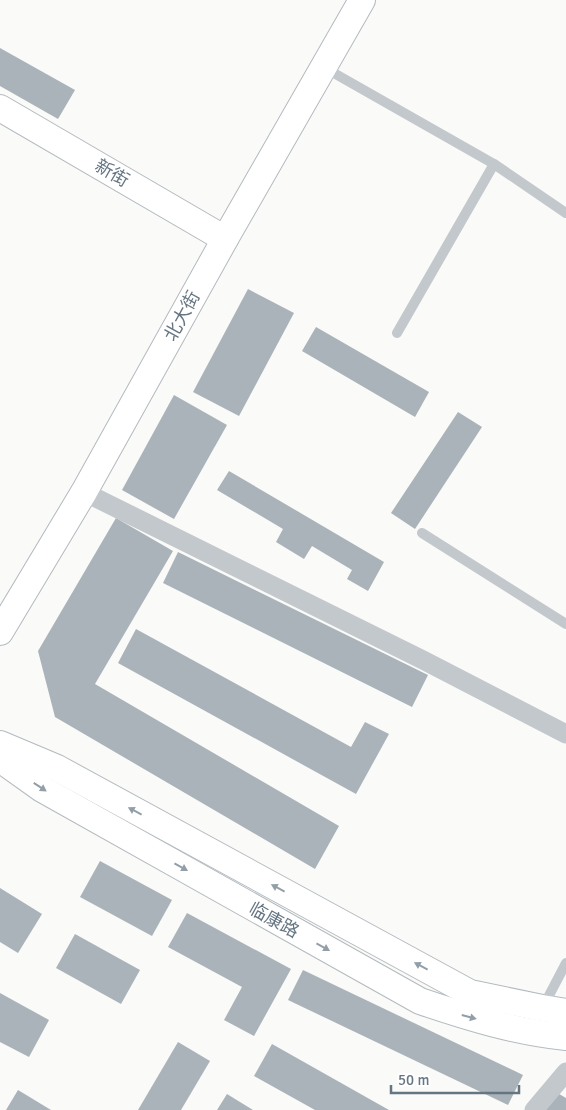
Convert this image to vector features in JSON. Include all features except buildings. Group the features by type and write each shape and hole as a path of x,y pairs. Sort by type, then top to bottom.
{"main road":[{"name":"北大街","path":"0,632 84,492 225,239 362,0"},
{"name":"新街","path":"0,108 225,239"},
{"name":"临康路","path":"0,744 57,768 470,993 554,1010"},
{"name":"临康路","path":"0,759 42,789 420,1001 492,1023 566,1037"}],"street":[{"path":"84,492 423,660 566,734"},
{"path":"534,1110 566,1072"}],"lane":[{"path":"324,67 494,164 566,213"},
{"path":"396,333 494,164"},
{"path":"422,533 566,624"},
{"path":"554,1010 566,963"}]}
